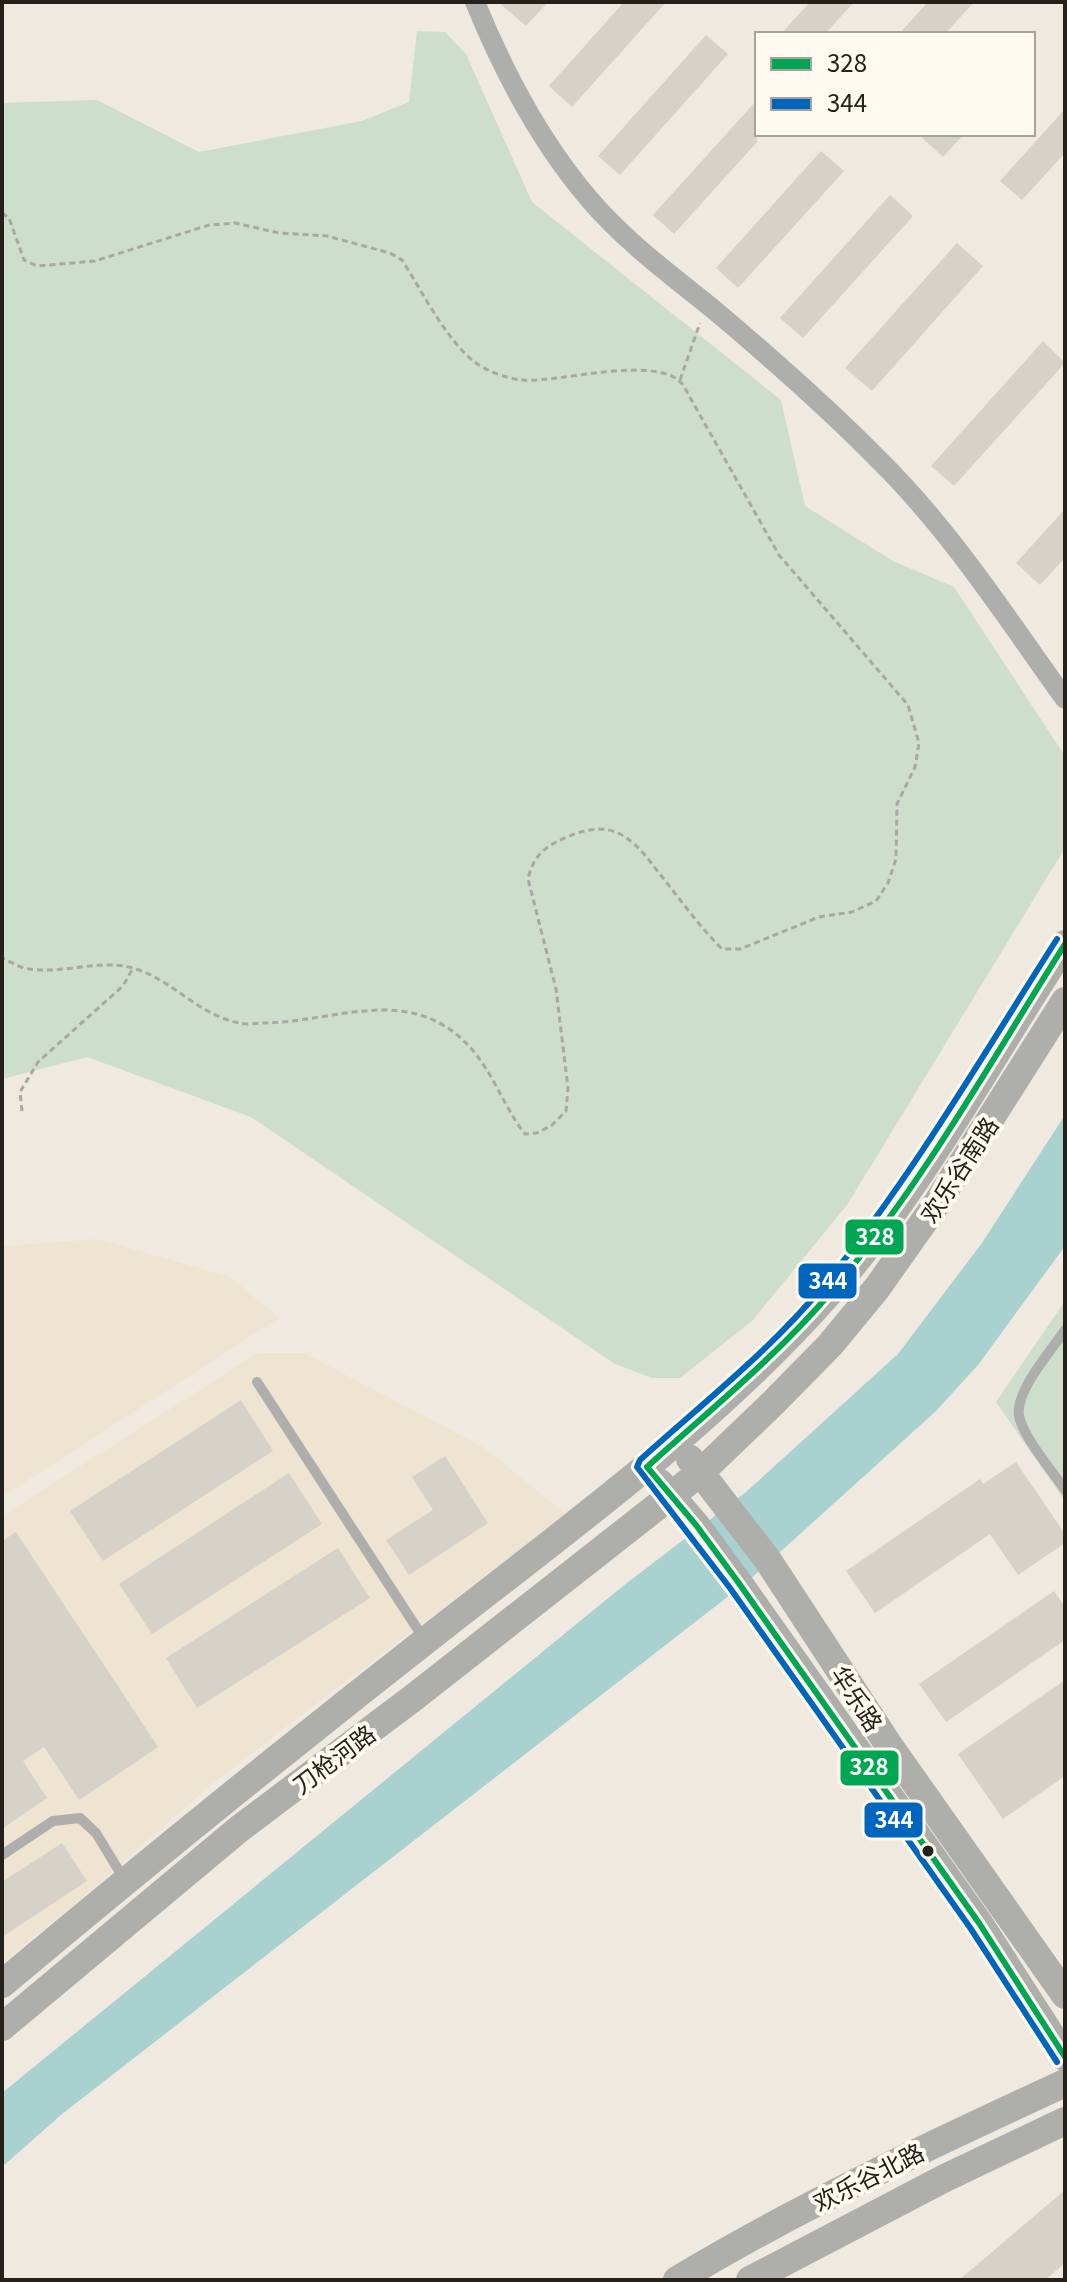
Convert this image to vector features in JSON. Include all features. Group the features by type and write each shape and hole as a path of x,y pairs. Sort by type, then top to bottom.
{"street":[{"path":"475,2 490,40 527,112 562,165 591,201 625,236 740,332 888,470 971,567 1065,699"},
{"name":"欢乐谷南路","path":"647,1467 777,1350 841,1279 913,1184 1065,944"},
{"name":"欢乐谷南路","path":"670,1496 701,1472 830,1345 877,1288 937,1203 1065,1001"},
{"name":"华乐路","path":"676,1443 767,1559 888,1744 1065,1995"},
{"name":"华乐路","path":"647,1467 696,1525 738,1582 979,1923 1065,2057"},
{"name":"刀枪河路","path":"6,2010 125,1881 647,1467"},
{"name":"刀枪河路","path":"6,2010 670,1496"},
{"path":"529,1560 544,1560 553,1564 556,1575 553,1588"},
{"name":"欢乐谷北路","path":"677,2280 794,2213 1065,2083"},
{"name":"欢乐谷北路","path":"750,2280 945,2178 1065,2121"},
{"path":"927,2147 950,2147 958,2153 958,2163 945,2178"}],"lane":[{"path":"1065,1330 1025,1390 1019,1405 1019,1419 1065,1490"},
{"path":"257,1382 425,1641"},
{"path":"2,1855 53,1821 80,1818 96,1833 125,1881"}],"path":[{"path":"2,213 9,218 24,260 37,266 108,258 209,225 235,223 279,233 327,236 390,253 402,260 452,338 473,361 493,372 522,380 653,370 674,376 680,380 774,548 908,705 919,743 915,767 897,804 896,859 888,883 876,901 852,912 819,917 740,949 722,949 706,934 638,847 619,833 601,828 569,836 542,849 531,865 528,879 556,989 568,1088 566,1111 552,1125 537,1133 525,1134 520,1128 484,1066 465,1042 438,1023 412,1011 381,1008 279,1023 240,1023 205,1010 164,982 133,968 24,968 2,958"},
{"path":"680,380 706,304"},
{"path":"22,1111 20,1092 38,1062 123,986 133,968"}],"shaded area":[{"path":"98,1239 230,1277 279,1318 2,1497 2,1246"},
{"path":"258,1353 304,1353 483,1447 566,1514 214,1782 96,1886 2,1963 2,1516"}],"green space":[{"path":"417,31 445,32 466,54 532,202 781,400 805,506 893,561 954,587 1063,753 1065,848 847,1205 753,1320 680,1378 652,1378 615,1364 251,1117 87,1057 2,1079 2,103 97,100 199,152 362,121 409,102"},
{"path":"1065,1301 1065,1501 996,1402"}],"water":[{"path":"1065,1115 1065,1246 978,1365 935,1412 748,1581 62,2114 2,2167 2,2093 623,1586 746,1492 898,1354 982,1243"}],"building":[{"path":"498,2 548,2 526,26"},
{"path":"624,2 666,2 572,107 549,86"},
{"path":"810,2 854,2 827,32 783,32"},
{"path":"928,2 974,2 947,32 901,32"},
{"path":"706,35 728,54 620,175 598,156"},
{"path":"755,102 757,142 674,234 653,215"},
{"path":"1065,109 1065,153 1022,200 1000,181"},
{"path":"920,136 962,136 943,157"},
{"path":"821,151 844,171 738,288 716,268"},
{"path":"890,195 913,216 803,338 780,318"},
{"path":"957,243 983,266 872,391 845,368"},
{"path":"1043,341 1065,363 954,486 931,466"},
{"path":"1065,509 1065,558 1040,585 1016,563"},
{"path":"241,1400 273,1451 103,1561 70,1511"},
{"path":"445,1456 488,1523 409,1575 386,1540 433,1510 412,1477"},
{"path":"1016,1462 1065,1534 1065,1543 1018,1575 990,1534 875,1613 846,1571 980,1479 983,1484"},
{"path":"289,1473 322,1524 152,1634 119,1584"},
{"path":"16,1532 158,1747 79,1800 44,1747 23,1761 47,1798 2,1829 2,1541"},
{"path":"338,1548 370,1598 197,1708 166,1658"},
{"path":"1054,1591 1065,1607 1065,1640 946,1722 919,1684"},
{"path":"1065,1680 1065,1776 1003,1819 958,1754"},
{"path":"62,1843 87,1881 2,1937 2,1882"},
{"path":"1065,2190 1065,2263 1045,2280 959,2280"}],"transit line":[{"name":"344","path":"1057,939 918,1157 826,1283 760,1353 640,1460 637,1467 730,1588 971,1929 1057,2062"},
{"name":"328","path":"1065,944 926,1165 865,1250 789,1338 647,1467 696,1525 738,1582 979,1923 1065,2057"}]}
